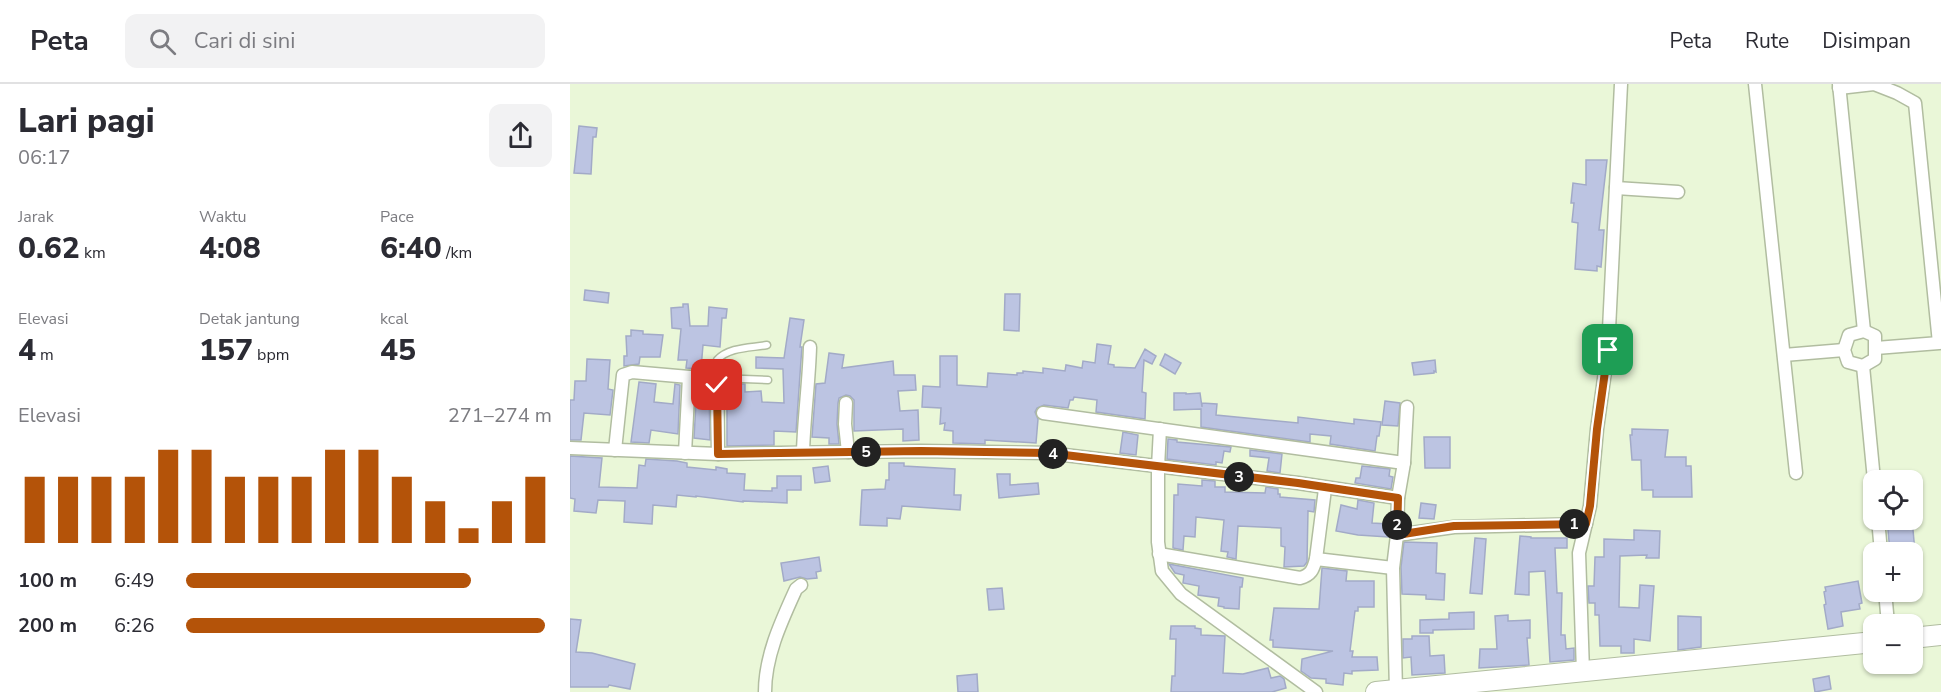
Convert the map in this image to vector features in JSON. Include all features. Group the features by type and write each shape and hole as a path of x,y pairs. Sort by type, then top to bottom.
{"main road":[{"path":"1923,637 1941,635"},
{"path":"1376,692 1863,643"}],"street":[{"path":"1583,672 1579,553 1590,506 1597,429 1608,350 1621,84"},
{"path":"1755,84 1796,473"},
{"path":"1864,332 1839,86 1874,84 1915,103 1939,343 1876,348"},
{"path":"1616,188 1678,192"},
{"path":"1864,332 1875,336 1876,348 1875,359 1863,366 1848,362 1844,350 1850,335 1864,332"},
{"path":"803,452 810,346"},
{"path":"1784,356 1844,350"},
{"path":"1863,366 1873,470"},
{"path":"615,450 623,375 632,372 717,378 718,454"},
{"path":"685,453 689,377"},
{"path":"846,403 845,424 848,452"},
{"path":"1396,691 1393,568 1398,498 1404,463 1407,407"},
{"path":"1043,413 1404,463"},
{"path":"1160,429 1159,554 1162,571 1181,594 1316,692"},
{"path":"570,448 718,454 921,451 1048,453 1298,483 1325,489 1398,498"},
{"path":"1159,554 1300,578 1308,576 1313,570 1316,559 1325,489"},
{"path":"1397,535 1454,526 1586,524"},
{"path":"1316,559 1393,568"},
{"path":"765,692 765,675 776,633 796,589 801,585"}],"lane":[{"path":"767,345 728,351 717,360 717,378 768,380"}],"building":[{"path":"579,126 597,128 596,137 593,137 591,174 574,173"},
{"path":"1586,160 1607,160 1599,230 1604,230 1602,256 1601,267 1597,266 1597,271 1575,269 1578,223 1572,222 1573,183 1586,185"},
{"path":"585,290 609,293 608,303 584,300"},
{"path":"1005,294 1020,294 1019,331 1004,330"},
{"path":"683,304 688,304 690,326 708,326 709,307 727,309 726,318 722,318 720,347 703,345 701,369 686,368 687,360 678,360 681,329 672,328 671,308 683,307"},
{"path":"790,318 804,320 800,347 802,347 796,432 774,431 774,445 727,446 727,384 745,384 745,392 761,391 762,402 784,403 783,369 756,368 756,357 784,358"},
{"path":"631,330 643,331 643,334 663,335 660,357 640,357 639,364 624,366 624,356 627,356 626,336 631,336"},
{"path":"1097,344 1111,346 1108,364 1114,367 1135,368 1145,349 1156,356 1152,364 1144,360 1142,392 1146,393 1145,419 1096,412 1097,400 1074,397 1070,400 1068,408 1044,405 1037,408 1035,412 1038,419 1036,443 985,440 985,444 953,443 953,431 944,430 945,423 940,424 941,408 922,407 923,386 940,387 940,356 957,356 957,385 987,387 988,373 1017,375 1023,371 1043,373 1043,368 1065,371 1066,365 1082,368 1083,361 1095,363"},
{"path":"829,353 844,355 842,368 893,361 894,375 915,375 916,390 898,391 900,411 918,410 919,440 903,441 903,429 854,431 854,400 846,395 839,398 838,403 839,444 829,444 829,438 812,437 816,384 825,383"},
{"path":"1165,354 1181,363 1175,374 1160,365"},
{"path":"587,359 610,360 608,389 613,390 610,415 584,413 581,440 570,440 570,400 574,400 575,381 586,381"},
{"path":"1435,360 1436,372 1414,375 1412,363"},
{"path":"639,382 656,384 654,402 673,404 675,384 680,385 678,434 651,430 649,443 631,442"},
{"path":"697,386 699,390 709,391 710,440 694,438"},
{"path":"1174,393 1200,393 1202,407 1202,403 1217,404 1216,415 1298,423 1298,417 1354,424 1354,419 1381,422 1379,436 1377,436 1375,451 1330,444 1331,436 1310,434 1310,442 1201,427 1201,409 1174,410"},
{"path":"1385,401 1400,403 1398,426 1382,425"},
{"path":"1632,429 1668,430 1665,457 1686,457 1686,466 1691,466 1692,497 1653,497 1653,490 1642,490 1641,460 1632,460 1630,435 1632,435"},
{"path":"1123,432 1138,435 1136,455 1120,453"},
{"path":"1424,437 1450,437 1450,468 1425,468"},
{"path":"1168,439 1177,440 1177,442 1231,447 1230,452 1224,451 1222,463 1216,462 1216,465 1167,459"},
{"path":"1250,450 1282,454 1280,473 1267,471 1269,458 1250,456"},
{"path":"570,456 602,458 599,487 637,488 639,465 645,466 646,459 677,461 687,463 687,467 716,470 716,467 727,469 727,473 745,474 744,490 772,491 772,488 777,488 777,476 801,476 801,490 787,490 787,503 743,502 677,495 676,507 653,505 652,524 624,522 625,501 598,500 596,513 574,511 575,499 570,498"},
{"path":"889,463 955,469 954,495 961,495 960,510 902,506 900,519 887,518 887,526 860,525 862,490 885,489 886,480 889,480"},
{"path":"828,466 830,481 815,483 813,468"},
{"path":"1362,466 1390,469 1389,476 1393,477 1391,489 1355,483 1356,478 1360,478"},
{"path":"997,474 1010,474 1010,485 1038,483 1039,494 999,498"},
{"path":"1202,480 1215,481 1215,487 1225,487 1225,492 1265,493 1266,487 1278,489 1280,497 1315,500 1314,512 1308,511 1307,562 1304,566 1284,567 1285,547 1281,546 1281,528 1238,526 1236,559 1227,557 1228,552 1221,551 1224,520 1196,517 1195,537 1184,536 1183,550 1173,548 1174,495 1178,495 1178,484 1202,486"},
{"path":"1358,500 1374,503 1372,523 1389,524 1388,537 1336,531 1341,505 1357,509"},
{"path":"1421,503 1436,505 1434,519 1419,518"},
{"path":"1634,530 1660,531 1659,558 1646,558 1647,555 1620,556 1619,607 1639,608 1640,585 1654,586 1650,641 1634,639 1634,653 1621,653 1621,646 1600,646 1599,615 1595,615 1595,603 1589,603 1588,586 1594,586 1595,557 1604,557 1604,539 1634,540"},
{"path":"1888,530 1913,530 1914,542 1889,542"},
{"path":"1520,536 1567,538 1567,548 1555,548 1557,593 1562,593 1561,635 1565,635 1566,649 1574,648 1574,660 1550,662 1545,571 1529,572 1529,595 1515,594"},
{"path":"1475,538 1486,539 1482,594 1470,593"},
{"path":"1404,542 1437,543 1436,573 1445,574 1444,600 1426,599 1426,595 1402,594 1401,567"},
{"path":"819,557 821,571 816,572 817,578 800,577 784,581 781,563"},
{"path":"1169,564 1243,578 1242,587 1240,587 1239,609 1218,606 1219,598 1198,595 1199,586 1183,583 1184,575 1175,573"},
{"path":"1322,568 1347,571 1346,581 1374,581 1374,607 1358,607 1358,611 1355,611 1350,651 1353,651 1352,657 1377,657 1378,670 1344,673 1343,685 1326,683 1326,679 1311,678 1301,671 1302,659 1333,651 1273,647 1273,640 1270,640 1274,608 1319,609"},
{"path":"1858,581 1862,603 1859,604 1860,609 1841,612 1843,626 1828,629 1824,605 1826,604 1825,587"},
{"path":"1002,588 1004,609 989,610 987,589"},
{"path":"1474,612 1474,629 1433,630 1433,633 1420,633 1420,620 1449,619 1449,613"},
{"path":"1508,615 1508,621 1530,620 1530,638 1527,638 1529,665 1479,668 1480,649 1497,649 1495,616"},
{"path":"1678,616 1701,617 1701,647 1678,650"},
{"path":"570,619 581,620 576,652 592,653 635,664 630,689 609,685 608,687 570,687"},
{"path":"1171,626 1195,626 1201,629 1201,635 1225,636 1223,673 1243,674 1268,668 1271,678 1280,676 1284,679 1286,688 1272,692 1171,692 1172,676 1175,676 1176,639 1170,639"},
{"path":"1412,636 1429,636 1430,656 1444,655 1445,673 1412,675 1411,657 1403,658 1403,639 1412,639"},
{"path":"977,674 978,692 958,692 957,676"},
{"path":"1829,676 1831,689 1815,692 1813,679"}],"route":[{"path":"717,385 718,454 921,451 1048,453 1298,483 1325,489 1398,498 1397,535 1454,526 1586,524 1608,350"}]}
